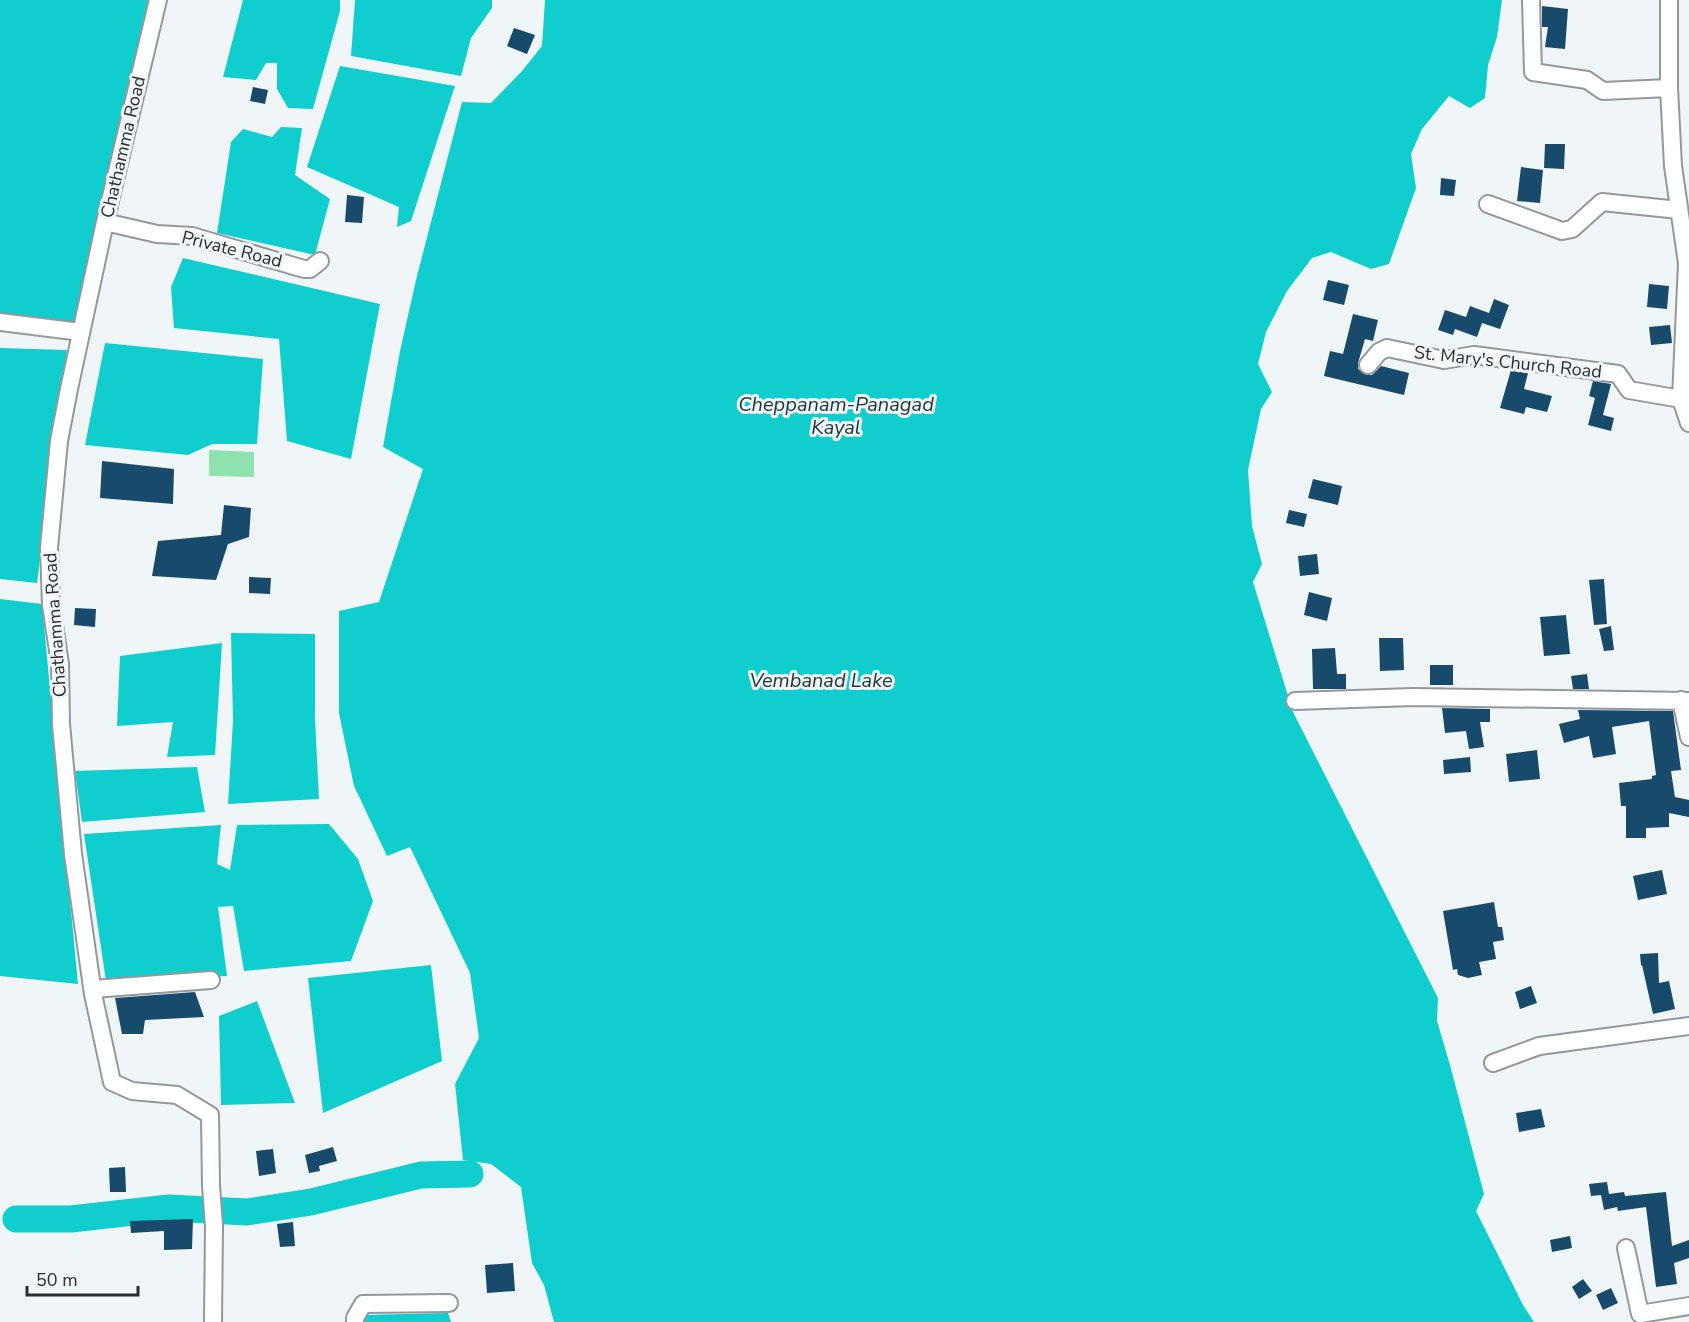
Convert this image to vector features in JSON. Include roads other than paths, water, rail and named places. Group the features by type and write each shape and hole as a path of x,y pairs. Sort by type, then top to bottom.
{"street":[{"name":"Chathamma Road","path":"158,0 105,222 59,441 49,548 51,605 60,664 61,724 73,854 93,989 112,1082 132,1091 177,1095 210,1115 214,1226 213,1322"},
{"path":"1531,0 1533,72 1587,80 1603,91 1669,88"},
{"path":"1669,0 1669,88 1673,166 1687,263 1681,399 1689,423"},
{"path":"1488,204 1562,231 1572,229 1602,202 1679,210"},
{"name":"Private Road","path":"105,222 158,234 192,236 304,268 310,269 320,261"},
{"path":"0,322 81,332"},
{"name":"St. Mary's Church Road","path":"1368,365 1379,352 1387,348 1443,360 1474,355 1618,374 1629,390 1681,399"},
{"path":"1295,701 1413,697 1685,701 1689,737"},
{"path":"93,989 211,980"},
{"path":"1493,1063 1539,1046 1689,1026"},
{"path":"1626,1248 1640,1314 1689,1306"},
{"path":"355,1322 363,1304 449,1303"}],"water":[{"path":"0,0 148,0 75,323 0,315"},
{"path":"243,0 340,0 340,11 313,109 288,108 277,89 277,63 266,63 256,80 223,77"},
{"path":"355,0 492,0 492,8 471,38 461,76 351,56"},
{"name":"Vembanad Lake","path":"545,0 1502,0 1497,37 1488,65 1485,98 1470,108 1449,96 1422,129 1411,154 1416,188 1389,264 1371,269 1331,252 1312,258 1287,291 1266,332 1258,364 1272,392 1261,409 1248,470 1252,526 1262,564 1253,582 1293,712 1438,998 1437,1021 1484,1194 1476,1211 1523,1305 1534,1322 554,1322 544,1285 532,1263 521,1187 491,1164 463,1160 455,1084 479,1038 470,973 410,847 387,856 354,786 339,713 339,611 379,602 423,469 383,447 400,351 416,280 462,102 491,103 522,71 542,46"},
{"path":"340,66 455,86 411,221 397,227 399,207 307,167"},
{"path":"281,127 302,128 295,175 330,199 315,255 217,233 231,142 243,129 272,137"},
{"path":"183,258 380,304 351,459 287,441 279,339 174,328 171,287"},
{"path":"105,343 263,359 257,444 212,444 188,455 85,445"},
{"path":"0,348 67,350 37,583 0,579"},
{"path":"0,599 42,604 78,984 0,976"},
{"path":"231,633 315,634 315,718 319,799 228,804 233,721"},
{"path":"222,643 215,755 167,757 173,722 117,726 120,656"},
{"path":"197,767 205,812 82,822 75,771"},
{"path":"329,824 358,859 373,901 351,961 244,971 233,906 218,907 227,976 106,981 84,834 221,825 217,864 230,870 237,825"},
{"path":"431,965 442,1061 323,1113 308,978"},
{"path":"257,1001 295,1103 221,1105 219,1016"},
{"path":"448,1313 451,1322 363,1322 363,1315"}],"waterway":[{"path":"16,1219 71,1219 169,1208 247,1212 311,1202 421,1175 470,1174"}],"water label":[{"name":"Cheppanam-Panagad Kayal","path":"836,416"}]}
